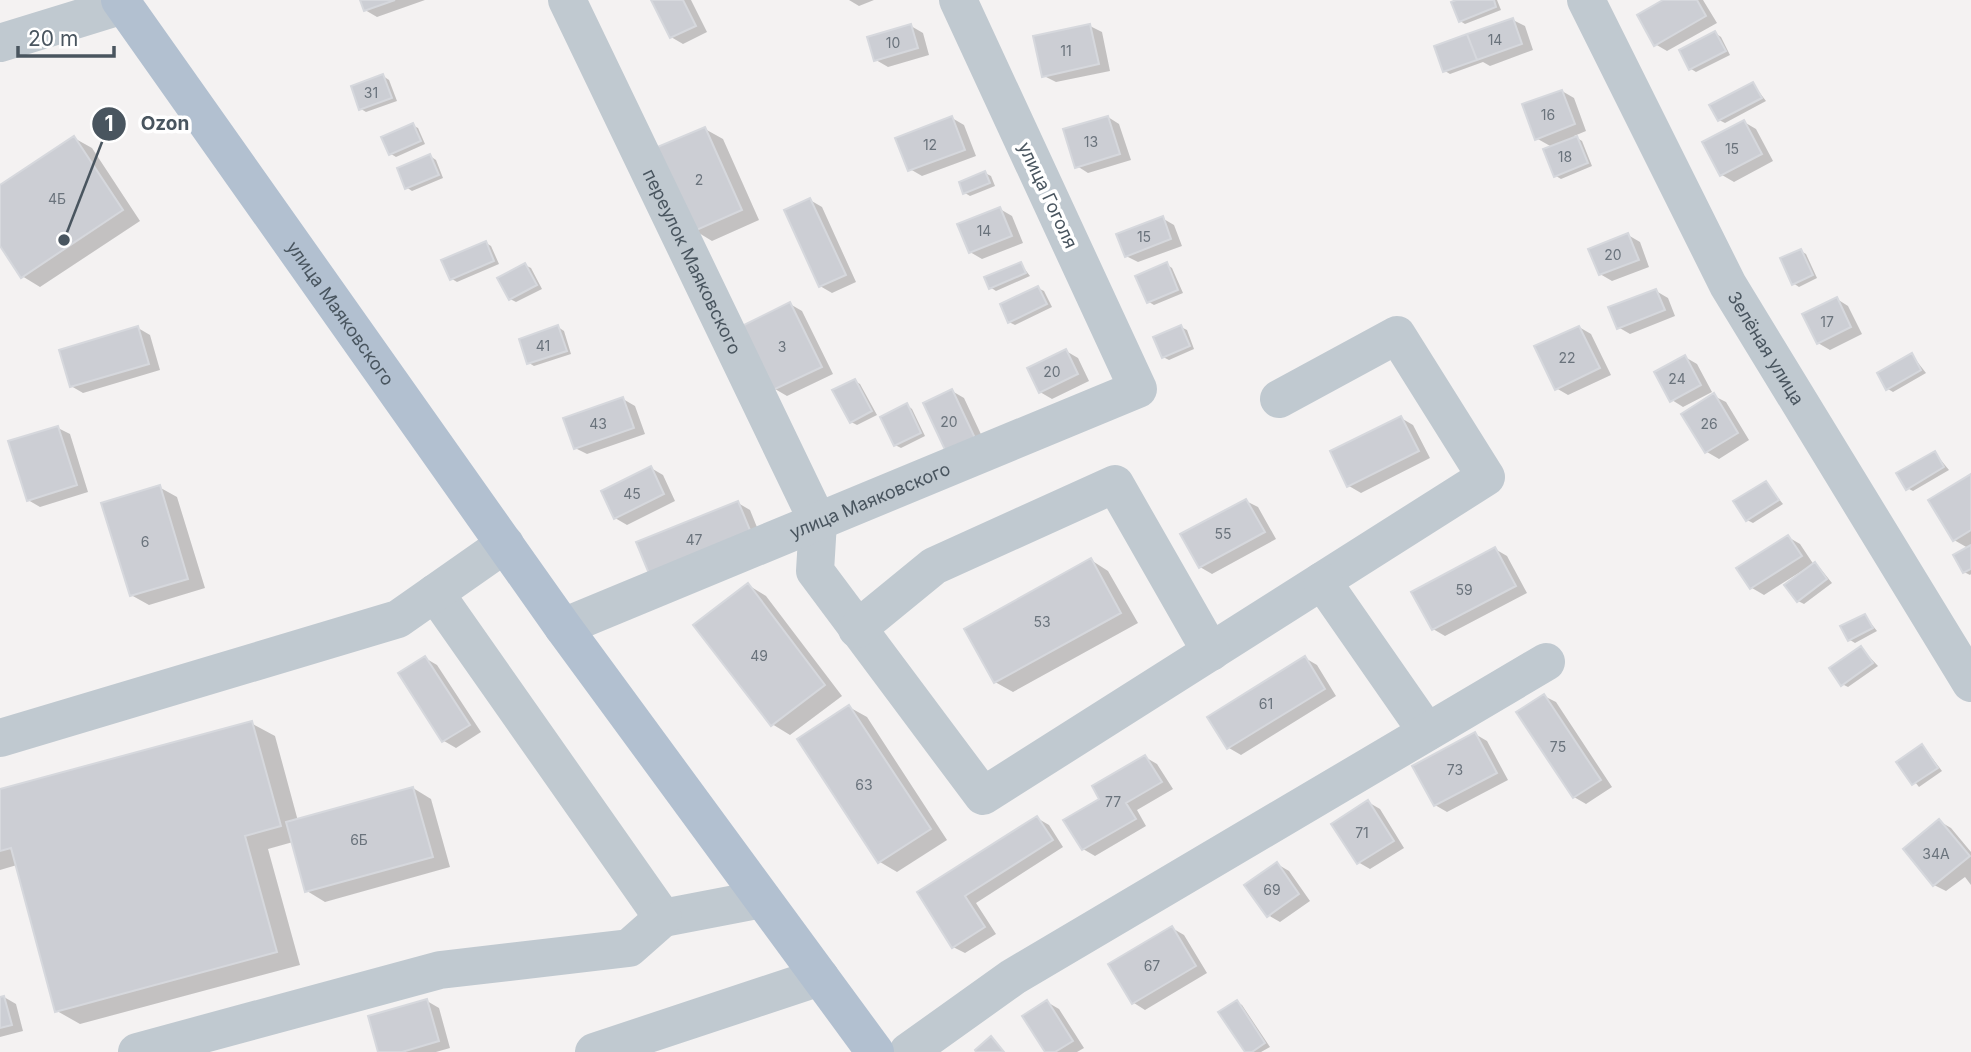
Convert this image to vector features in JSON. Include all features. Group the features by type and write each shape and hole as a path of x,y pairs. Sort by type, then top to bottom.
{"main road":[{"name":"улица Маяковского","path":"121,2 564,628 875,1052"}],"street":[{"name":"переулок Маяковского","path":"567,0 818,522"},
{"name":"улица Гоголя","path":"958,0 1138,389"},
{"name":"Зелёная улица","path":"1586,0 1728,285 1971,683"},
{"path":"0,43 121,2"},
{"path":"818,522 815,571 983,796 1486,477 1397,335 1279,399"},
{"name":"улица Маяковского","path":"564,628 1138,389"},
{"path":"857,629 934,566 1115,484 1211,652"},
{"path":"0,738 398,619 505,544"},
{"path":"1322,581 1427,732"},
{"path":"435,593 663,918"},
{"path":"908,1052 1013,977 1546,662"},
{"path":"137,1052 440,970 629,948 663,918 762,898"},
{"path":"594,1052 820,977"}],"building":[{"path":"360,0 395,0 364,11"},
{"path":"651,0 683,0 696,26 670,38"},
{"path":"1494,0 1496,7 1459,22 1451,2"},
{"path":"1663,0 1697,0 1706,16 1654,46 1637,15"},
{"path":"1513,18 1522,44 1477,60 1467,34"},
{"path":"911,24 918,48 874,61 867,37"},
{"path":"1090,24 1099,64 1042,77 1033,36"},
{"path":"1715,31 1726,51 1689,70 1679,50"},
{"path":"1467,34 1477,60 1443,72 1434,46"},
{"path":"383,74 392,98 359,110 351,86"},
{"path":"1753,82 1762,98 1718,121 1709,105"},
{"path":"1562,90 1575,124 1535,140 1522,104"},
{"path":"952,116 965,150 908,171 895,138"},
{"path":"1108,116 1120,154 1075,168 1063,129"},
{"path":"1744,120 1762,154 1720,176 1702,142"},
{"path":"413,123 421,141 389,155 381,137"},
{"path":"705,127 742,210 692,232 655,148"},
{"path":"74,136 123,210 21,278 0,246 0,185"},
{"path":"1577,136 1588,163 1554,177 1543,149"},
{"path":"430,154 439,175 405,189 397,168"},
{"path":"985,171 990,183 963,194 959,182"},
{"path":"810,198 846,275 819,287 784,210"},
{"path":"1000,207 1012,236 969,253 957,224"},
{"path":"1163,216 1171,239 1125,257 1116,234"},
{"path":"1628,233 1639,260 1599,275 1588,249"},
{"path":"486,241 494,261 450,280 441,260"},
{"path":"1801,249 1813,275 1792,285 1780,258"},
{"path":"1021,262 1026,273 989,289 984,277"},
{"path":"1167,262 1178,290 1147,303 1135,276"},
{"path":"525,263 537,285 509,300 497,278"},
{"path":"1038,286 1047,304 1008,323 1000,304"},
{"path":"1656,289 1665,310 1617,329 1608,307"},
{"path":"1837,297 1851,327 1817,344 1802,314"},
{"path":"790,302 822,367 773,390 742,326"},
{"path":"558,325 567,351 527,364 519,339"},
{"path":"1181,325 1190,346 1162,358 1153,337"},
{"path":"138,326 149,364 70,387 59,350"},
{"path":"1579,326 1600,368 1555,390 1534,346"},
{"path":"1066,349 1078,374 1039,393 1027,368"},
{"path":"1912,353 1921,370 1886,390 1877,373"},
{"path":"1685,355 1701,385 1670,402 1654,372"},
{"path":"855,379 872,411 850,423 832,390"},
{"path":"952,389 975,438 946,452 923,403"},
{"path":"1714,393 1738,433 1705,453 1681,414"},
{"path":"623,397 634,428 574,449 563,418"},
{"path":"907,403 921,433 894,446 880,417"},
{"path":"1401,416 1419,451 1347,487 1330,451"},
{"path":"58,426 77,485 27,501 8,441"},
{"path":"1935,451 1944,467 1906,490 1896,473"},
{"path":"651,466 664,494 614,519 601,491"},
{"path":"1971,474 1971,530 1953,541 1928,500"},
{"path":"1766,481 1779,500 1746,521 1733,501"},
{"path":"160,485 188,579 130,596 101,503"},
{"path":"1246,499 1265,532 1199,568 1180,534"},
{"path":"738,501 752,535 650,576 636,542"},
{"path":"1788,535 1802,556 1750,589 1736,568"},
{"path":"1971,545 1971,569 1963,573 1953,555"},
{"path":"1495,547 1516,586 1432,630 1411,592"},
{"path":"1091,558 1121,613 994,683 964,629"},
{"path":"1815,562 1827,579 1797,602 1784,585"},
{"path":"748,583 825,685 771,726 693,625"},
{"path":"1865,614 1873,628 1848,641 1840,626"},
{"path":"1861,646 1873,663 1841,686 1829,668"},
{"path":"425,656 470,725 442,742 398,673"},
{"path":"1305,656 1325,689 1227,749 1207,717"},
{"path":"1544,694 1601,780 1573,798 1516,712"},
{"path":"849,705 931,829 878,863 797,739"},
{"path":"252,721 281,826 245,836 277,952 55,1012 11,848 0,851 0,789"},
{"path":"1475,732 1497,773 1434,806 1412,766"},
{"path":"1922,744 1938,768 1912,785 1896,762"},
{"path":"1145,755 1162,782 1126,803 1136,819 1082,850 1063,820 1099,799 1092,786"},
{"path":"413,787 433,857 305,892 286,822"},
{"path":"1368,800 1394,841 1357,864 1331,824"},
{"path":"1037,816 1053,840 965,896 985,927 952,948 917,892"},
{"path":"1939,819 1970,856 1933,886 1903,849"},
{"path":"1277,862 1299,894 1267,917 1244,885"},
{"path":"1172,926 1196,966 1132,1004 1108,964"},
{"path":"4,996 12,1025 0,1028 0,997"},
{"path":"427,999 439,1041 402,1052 378,1052 368,1016"},
{"path":"1047,1000 1073,1041 1055,1052 1045,1052 1022,1016"},
{"path":"1237,1000 1265,1043 1252,1052 1245,1052 1218,1012"},
{"path":"991,1036 1004,1052 976,1052 975,1050"}],"place":[{"name":"Ozon","path":"64,240"}]}
